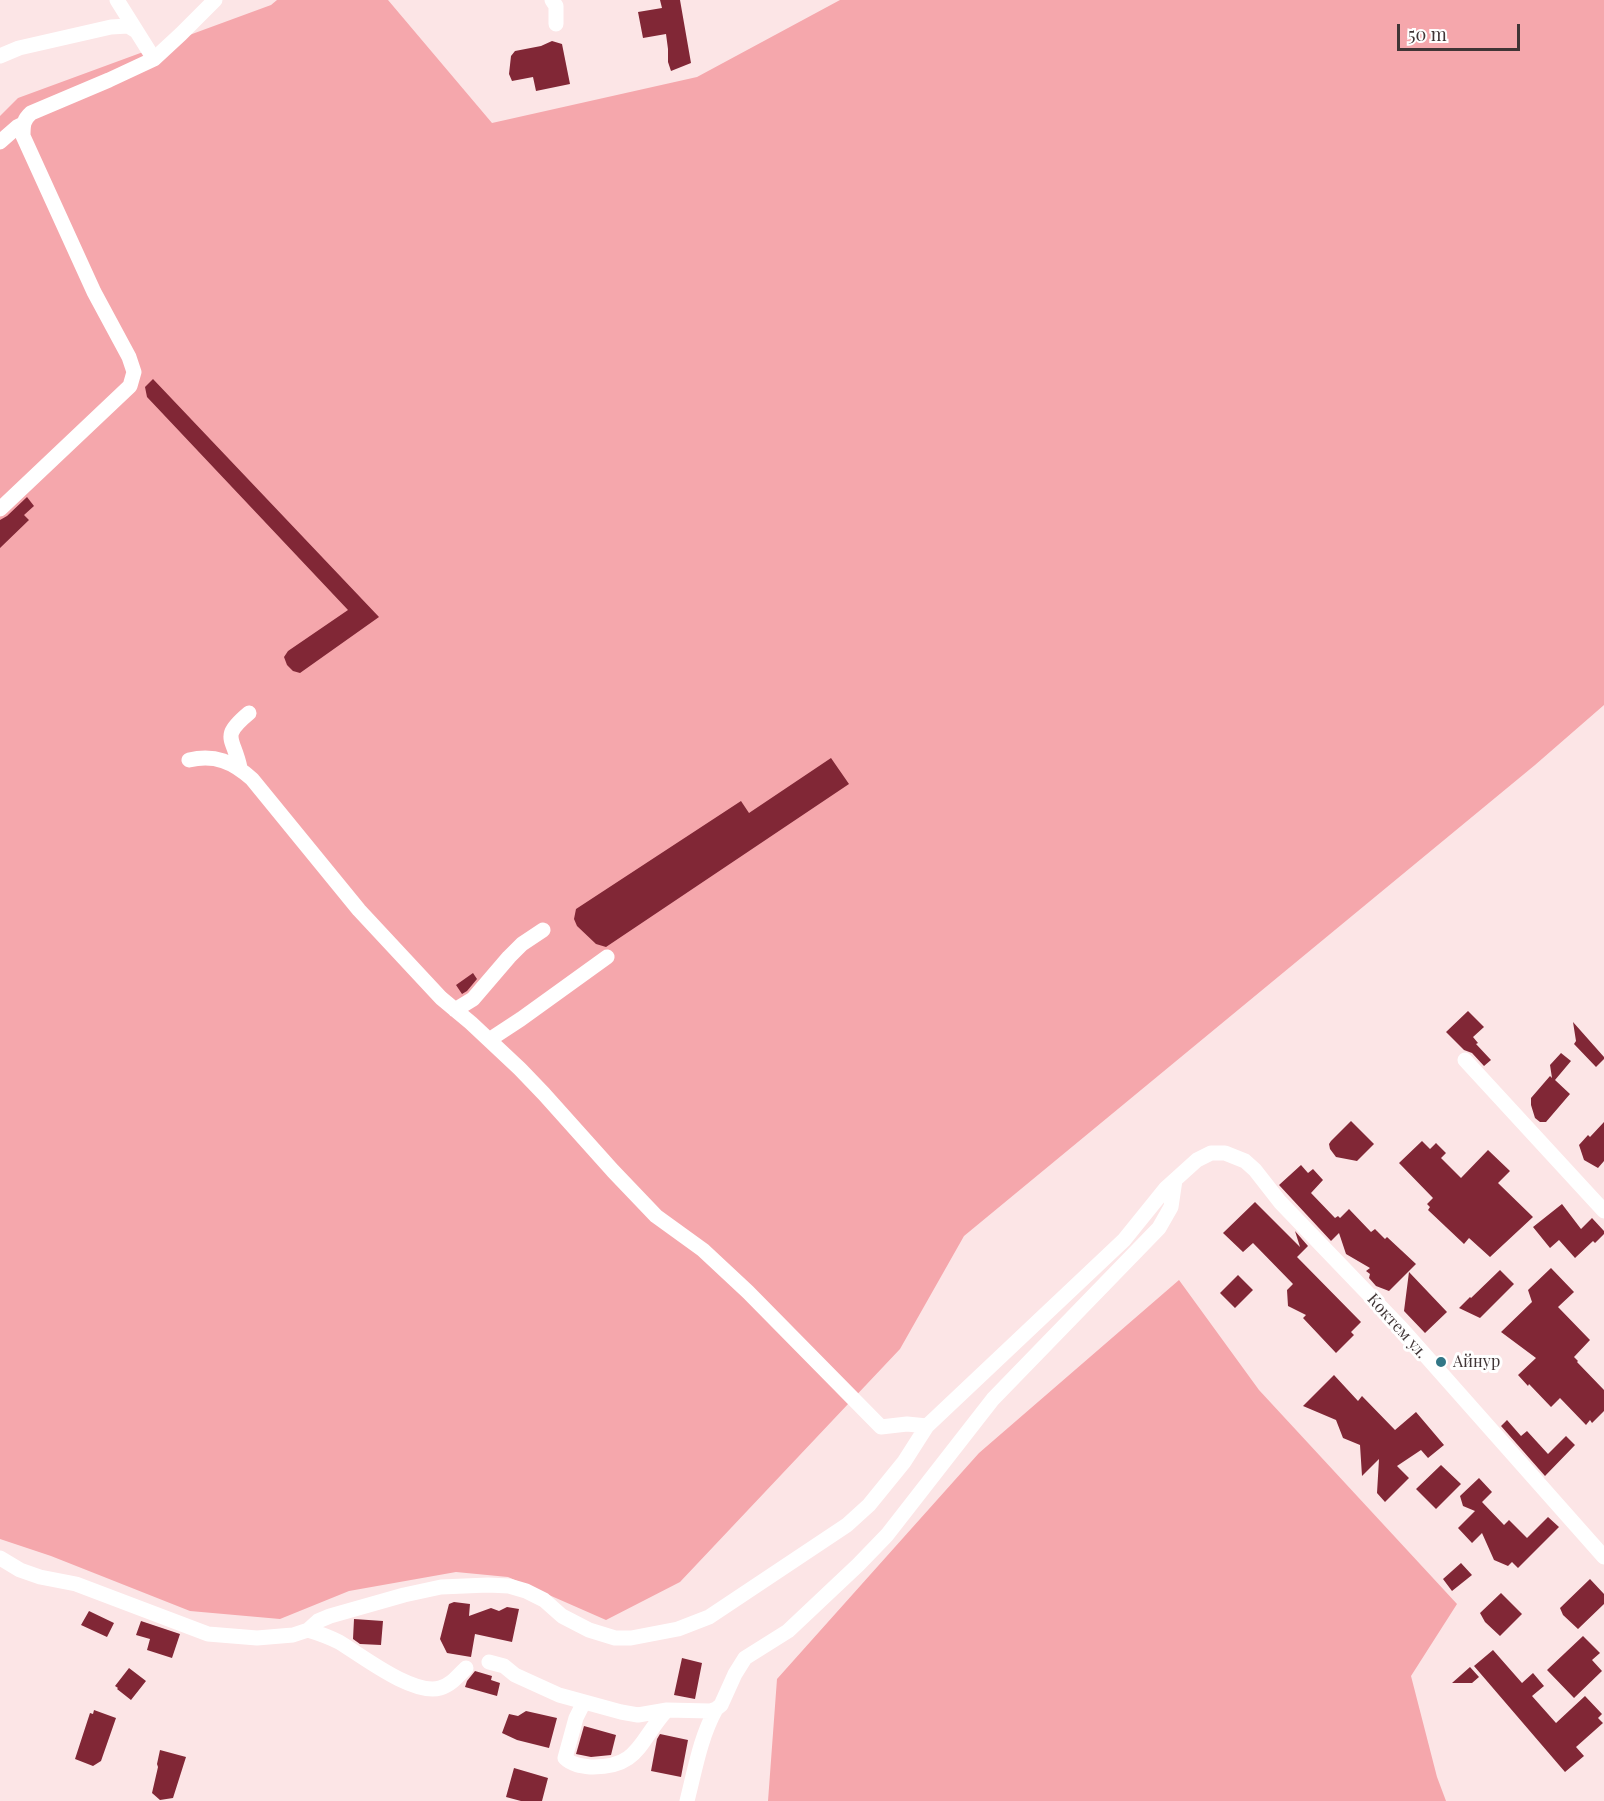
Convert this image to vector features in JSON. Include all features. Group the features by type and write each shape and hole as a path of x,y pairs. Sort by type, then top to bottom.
{"street":[{"path":"117,0 154,58"},
{"path":"0,509 130,386 134,372 129,357 94,292 22,136 23,124 26,117 32,113 154,58 215,0"},
{"path":"552,0 556,6 556,24"},
{"path":"2,54 111,27 128,26 135,31"},
{"path":"0,142 23,124"},
{"path":"240,768 230,742 231,731 249,712"},
{"path":"189,760 204,757 240,768 267,796 359,910 433,990 489,1040 544,1094 656,1216 711,1257 881,1427 907,1424 927,1426"},
{"path":"455,1010 473,999 522,944 543,930"},
{"path":"489,1040 607,957"},
{"path":"1465,1060 1604,1211"},
{"name":"Коктем ул.","path":"1175,1180 1197,1160 1211,1153 1225,1153 1245,1161 1280,1202 1402,1329 1604,1557"},
{"path":"0,1558 20,1570 40,1577 76,1584 208,1634 257,1638 293,1635 308,1630 318,1621 330,1616 404,1595 441,1587 488,1585 509,1586 526,1591 544,1600 562,1616 589,1630 615,1638 631,1638 678,1629 709,1617 848,1525 869,1505 904,1462 927,1426 1124,1240 1148,1208 1175,1180"},
{"path":"489,1662 504,1666 515,1675 559,1695 638,1715 667,1710 710,1711 716,1709 721,1705 745,1658 788,1631 866,1557 894,1527 993,1399 1159,1228 1171,1207 1175,1180"},
{"path":"308,1630 339,1643 366,1661 405,1681 426,1688 439,1688 454,1680 466,1668"},
{"path":"584,1702 576,1718 565,1758 584,1767 604,1767 625,1761 635,1754 656,1722 667,1710"},
{"path":"687,1801 700,1745 716,1709"}],"shaded area":[{"path":"277,0 388,0 492,123 697,77 840,0 1604,0 1604,705 1535,765 964,1236 900,1349 680,1582 606,1620 508,1577 456,1572 349,1591 280,1619 190,1611 51,1556 0,1539 0,116 18,98 271,5"},
{"path":"1179,1280 1259,1390 1457,1604 1411,1676 1437,1777 1446,1801 768,1801 777,1679 979,1453"}],"building":[{"path":"660,0 680,0 691,63 671,71 666,34 643,38 638,12 662,8"},
{"path":"552,41 562,44 570,84 536,91 533,77 512,81 509,74 511,56 515,51 541,46"},
{"path":"153,379 379,617 300,673 293,671 287,665 284,657 288,651 348,610 147,397 145,387"},
{"path":"27,497 34,506 24,515 29,520 0,548 0,520"},
{"path":"831,758 849,784 606,947 596,944 577,926 574,919 576,909 741,801 749,813"},
{"path":"473,973 477,979 462,994 456,985"},
{"path":"1468,1011 1484,1027 1473,1037 1478,1043 1476,1044 1491,1060 1484,1066 1446,1032"},
{"path":"1573,1022 1604,1057 1596,1067 1574,1044 1576,1041"},
{"path":"1561,1053 1571,1061 1555,1080 1570,1094 1546,1122 1540,1122 1535,1118 1531,1098 1550,1076 1552,1078 1550,1065"},
{"path":"1351,1121 1374,1144 1357,1161 1336,1157 1329,1144"},
{"path":"1604,1122 1604,1161 1598,1168 1584,1160 1579,1145"},
{"path":"1422,1141 1430,1149 1436,1143 1446,1153 1441,1158 1461,1178 1488,1150 1510,1171 1498,1183 1533,1217 1490,1257 1469,1238 1464,1244 1428,1210 1430,1207 1427,1204 1433,1198 1399,1163"},
{"path":"1301,1165 1308,1173 1313,1169 1323,1180 1311,1193 1335,1218 1338,1216 1340,1218 1349,1209 1371,1232 1375,1229 1385,1239 1387,1237 1416,1264 1389,1291 1376,1286 1369,1278 1370,1274 1366,1271 1370,1268 1346,1254 1339,1233 1331,1241 1279,1185"},
{"path":"1255,1202 1300,1247 1295,1231 1308,1246 1297,1257 1361,1322 1351,1332 1354,1335 1336,1353 1303,1318 1306,1315 1288,1306 1287,1290 1293,1284 1253,1243 1243,1252 1223,1233"},
{"path":"1562,1204 1581,1229 1592,1218 1604,1231 1595,1243 1593,1241 1575,1258 1559,1240 1550,1248 1533,1227"},
{"path":"1551,1268 1574,1292 1558,1307 1590,1340 1574,1357 1604,1390 1604,1411 1592,1423 1590,1420 1586,1425 1560,1398 1551,1407 1529,1384 1528,1386 1518,1375 1536,1358 1501,1332 1532,1302 1528,1290"},
{"path":"1500,1270 1514,1284 1480,1318 1459,1308 1471,1298"},
{"path":"1409,1272 1447,1312 1425,1333 1404,1311"},
{"path":"1238,1275 1253,1290 1235,1308 1220,1293"},
{"path":"1334,1375 1358,1401 1362,1396 1395,1430 1416,1412 1444,1445 1428,1458 1421,1450 1397,1466 1409,1478 1385,1502 1377,1493 1379,1459 1362,1476 1360,1445 1343,1438 1336,1420 1303,1406"},
{"path":"1507,1420 1521,1436 1527,1431 1548,1454 1566,1436 1575,1445 1545,1476 1501,1426"},
{"path":"1441,1465 1461,1484 1436,1509 1416,1489"},
{"path":"1479,1478 1492,1492 1482,1502 1504,1525 1509,1520 1527,1538 1548,1517 1559,1527 1518,1568 1512,1562 1508,1566 1494,1560 1482,1533 1472,1543 1458,1528 1475,1511 1463,1506 1460,1496"},
{"path":"1461,1563 1472,1575 1452,1591 1443,1579"},
{"path":"1590,1579 1604,1594 1604,1604 1578,1629 1563,1615 1560,1608"},
{"path":"1501,1593 1522,1614 1500,1636 1485,1622 1480,1613"},
{"path":"454,1602 470,1604 469,1616 491,1608 499,1611 507,1607 519,1609 512,1642 475,1634 471,1657 447,1653 440,1639 449,1604"},
{"path":"89,1611 114,1623 107,1637 81,1625"},
{"path":"354,1619 383,1621 381,1645 360,1644 353,1639"},
{"path":"141,1621 180,1634 172,1658 147,1650 150,1639 136,1635"},
{"path":"1583,1636 1600,1653 1592,1660 1602,1671 1574,1698 1547,1670"},
{"path":"1493,1650 1522,1683 1533,1673 1544,1686 1532,1696 1556,1723 1585,1696 1602,1714 1598,1718 1603,1723 1576,1747 1584,1756 1565,1772 1474,1666"},
{"path":"682,1658 702,1663 695,1699 674,1695"},
{"path":"1470,1667 1479,1677 1472,1683 1452,1683"},
{"path":"129,1668 146,1681 131,1700 115,1686"},
{"path":"475,1671 492,1676 491,1680 500,1683 497,1696 465,1687"},
{"path":"94,1710 116,1718 101,1761 93,1766 75,1759 90,1713 93,1714"},
{"path":"526,1711 557,1718 549,1748 517,1740 502,1733 509,1714 518,1716"},
{"path":"584,1726 616,1735 611,1755 591,1757 576,1754"},
{"path":"660,1734 688,1740 681,1777 651,1771"},
{"path":"160,1750 186,1757 173,1798 160,1800 152,1793"},
{"path":"514,1768 548,1778 542,1801 521,1801 506,1797"}],"place":[{"name":"Айнур","path":"1441,1362"}]}
